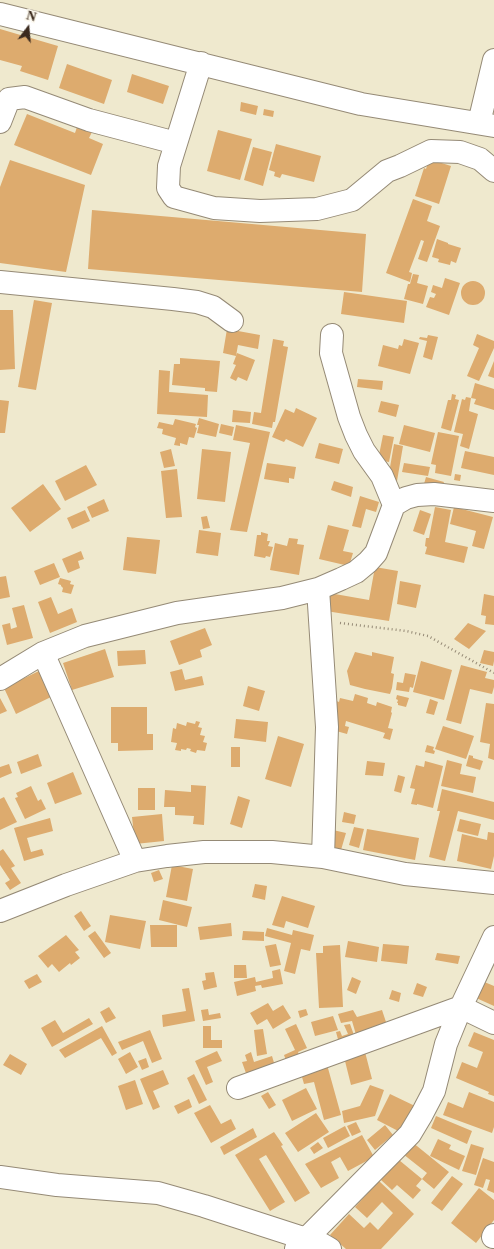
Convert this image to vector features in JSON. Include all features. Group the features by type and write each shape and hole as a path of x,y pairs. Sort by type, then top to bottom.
{"street":[{"path":"0,14 201,63 360,104 486,125 494,60"},
{"path":"201,63 169,166 168,188 174,197 214,208 260,211 317,209 352,200 387,171 431,151 460,152 480,159 494,171"},
{"path":"0,122 8,99 25,97 89,120 176,143"},
{"path":"0,282 197,302 212,307 232,321"},
{"path":"332,335 331,353 349,417 364,451 382,476 394,505"},
{"path":"0,679 43,653 85,636 177,613 275,599 318,589 356,572 368,562 376,553 394,505 417,494 434,494 494,501"},
{"path":"318,589 327,727 323,857"},
{"path":"43,653 135,861"},
{"path":"0,911 66,884 135,861 204,852 272,852 323,857 405,874 494,883"},
{"path":"303,1241 332,1214 410,1134 434,1091 446,1044 461,1007 494,937"},
{"path":"238,1088 461,1007 494,1023"},
{"path":"0,1177 57,1185 158,1193 204,1206 330,1249"}],"path":[{"path":"320,620 374,626 428,636 494,673"}],"building":[{"path":"0,29 58,46 48,80 20,71 22,66 0,60"},
{"path":"67,64 112,80 104,104 59,88"},
{"path":"132,74 169,86 163,104 127,92"},
{"path":"241,102 258,106 256,115 240,111"},
{"path":"264,109 274,111 273,117 263,115"},
{"path":"27,114 75,133 77,127 92,132 89,138 103,144 91,175 14,145"},
{"path":"218,130 252,139 240,180 207,171"},
{"path":"276,144 321,156 314,182 282,174 280,178 274,176 275,172 269,170"},
{"path":"253,147 272,152 263,186 244,180"},
{"path":"429,159 451,166 439,204 415,196 424,168 426,169"},
{"path":"10,160 85,185 66,272 0,263 0,187"},
{"path":"413,199 432,206 427,221 440,226 427,262 418,259 424,241 421,240 409,272 412,273 410,282 386,273"},
{"path":"92,210 366,234 362,292 88,269"},
{"path":"437,239 461,248 456,263 451,261 450,265 438,262 439,259 432,257"},
{"path":"413,274 419,275 417,283 428,286 423,304 404,299 408,284 410,284"},
{"path":"445,278 460,283 449,315 426,307 430,297 434,298 436,294 431,292 433,285 442,288"},
{"path":"473,281 482,284 485,293 482,302 473,305 464,302 461,293 464,284"},
{"path":"344,292 407,301 404,323 341,314"},
{"path":"34,300 52,303 36,390 18,387"},
{"path":"0,310 13,310 15,369 0,370"},
{"path":"227,329 260,335 258,349 238,345 236,356 223,353"},
{"path":"477,334 494,341 494,348 479,381 467,376 479,348 473,345"},
{"path":"428,335 438,337 432,360 423,357 427,341 419,339 420,337 427,338"},
{"path":"273,339 284,341 283,346 288,347 275,422 273,422 272,428 252,424 254,412 261,413"},
{"path":"404,339 419,343 410,374 378,366 383,345 398,349 399,345 402,346"},
{"path":"237,353 255,360 247,381 238,377 236,381 230,378 236,365 233,364"},
{"path":"180,358 220,361 217,392 205,391 205,388 172,385 174,364 180,364"},
{"path":"494,361 494,378 488,376"},
{"path":"159,370 170,371 169,392 208,395 207,417 157,414"},
{"path":"358,379 383,381 382,390 357,387"},
{"path":"475,383 494,389 494,410 474,404 476,399 471,398"},
{"path":"452,394 456,395 455,399 459,400 451,431 441,428 448,400 451,400"},
{"path":"466,397 471,398 469,411 478,414 469,449 460,446 463,434 454,432 462,399 465,400"},
{"path":"0,400 9,401 5,433 0,433"},
{"path":"381,401 399,405 396,417 378,412"},
{"path":"296,408 317,418 303,447 286,439 284,442 272,437 285,409 294,413"},
{"path":"233,410 251,412 250,423 232,422"},
{"path":"199,418 219,424 216,437 197,433"},
{"path":"175,419 196,424 195,427 197,428 194,438 189,437 187,445 180,443 180,446 174,445 176,438 162,434 163,429 157,428 159,422 173,425"},
{"path":"221,424 234,427 232,436 219,433"},
{"path":"236,425 270,432 247,532 230,530 250,443 233,440"},
{"path":"404,425 435,433 430,452 399,444"},
{"path":"438,432 459,436 451,476 435,473 436,465 431,464"},
{"path":"383,435 394,437 389,462 378,460"},
{"path":"319,443 343,449 339,464 315,458"},
{"path":"394,444 403,446 397,481 388,479"},
{"path":"171,449 175,466 164,468 160,452"},
{"path":"202,449 231,452 225,502 197,499"},
{"path":"465,451 494,457 494,475 461,468"},
{"path":"267,463 296,467 294,479 289,478 289,483 264,479"},
{"path":"404,463 430,467 428,476 402,472"},
{"path":"86,465 97,485 65,501 55,481"},
{"path":"177,469 182,517 166,518 161,471"},
{"path":"455,474 461,475 460,481 454,480"},
{"path":"426,477 444,482 441,490 424,484"},
{"path":"334,481 353,487 351,497 331,490"},
{"path":"43,484 61,509 30,532 11,508"},
{"path":"360,496 379,502 376,512 366,509 361,528 352,526"},
{"path":"104,499 109,511 92,518 87,507"},
{"path":"435,507 451,510 445,542 468,547 464,563 425,554 427,547 425,546 426,538 429,538"},
{"path":"454,507 493,517 484,549 472,546 476,531 450,524"},
{"path":"85,510 90,521 72,529 67,518"},
{"path":"420,510 431,514 424,535 413,531"},
{"path":"207,516 210,528 203,529 201,517"},
{"path":"328,525 349,530 343,551 353,553 349,566 319,559"},
{"path":"199,530 221,533 218,556 196,553"},
{"path":"261,532 268,534 267,541 270,541 268,546 273,547 270,557 266,556 265,558 254,556 257,535 261,535"},
{"path":"127,537 160,540 156,574 123,570"},
{"path":"289,538 298,539 297,544 304,545 299,575 270,570 275,543 287,546"},
{"path":"81,551 84,559 78,561 80,568 68,573 62,559"},
{"path":"54,563 60,577 40,585 34,571"},
{"path":"375,567 398,571 389,621 326,611 329,593 369,600"},
{"path":"6,576 10,597 0,599 0,577"},
{"path":"60,578 71,581 70,584 74,585 71,594 62,592 63,588 58,584"},
{"path":"400,581 421,585 416,608 397,604"},
{"path":"484,594 494,596 494,625 485,624 486,616 481,615"},
{"path":"51,597 58,614 72,608 77,622 50,633 38,602"},
{"path":"24,605 33,638 7,645 2,625 10,623 11,629 17,627 12,608"},
{"path":"468,623 486,631 469,649 454,639"},
{"path":"205,628 212,645 200,650 202,657 179,665 170,641"},
{"path":"105,649 114,677 72,690 63,663"},
{"path":"145,650 146,664 118,666 117,651"},
{"path":"484,650 494,652 493,666 480,663"},
{"path":"355,652 372,656 372,652 394,657 391,673 394,674 390,694 350,685 347,671"},
{"path":"421,661 452,670 444,700 413,692"},
{"path":"461,665 487,672 485,678 494,680 494,687 492,694 470,689 461,724 446,720"},
{"path":"182,669 185,680 202,676 204,685 175,691 170,672"},
{"path":"39,671 51,697 16,714 4,688"},
{"path":"405,673 416,675 413,688 410,687 409,692 396,690 397,682 403,683"},
{"path":"248,686 265,691 259,711 243,706"},
{"path":"355,694 368,698 367,703 376,706 377,702 392,707 388,728 393,729 390,740 383,738 385,733 346,721 345,726 349,727 347,734 329,729 334,700 339,702 340,698 353,701"},
{"path":"397,695 409,698 406,707 398,705 398,700 396,699"},
{"path":"0,698 7,711 0,714"},
{"path":"430,699 438,702 434,715 426,713"},
{"path":"486,703 494,704 494,760 488,758 490,744 480,742"},
{"path":"111,707 147,707 147,734 153,734 153,750 118,751 118,743 111,743"},
{"path":"236,719 268,722 266,742 234,738"},
{"path":"196,721 200,722 198,727 202,728 200,735 205,736 203,742 207,743 205,751 197,750 196,753 187,748 186,750 181,749 181,751 175,750 177,743 171,742 173,728 176,729 177,723 186,726 187,722 195,724"},
{"path":"443,726 474,736 466,759 435,749"},
{"path":"278,736 304,744 291,787 265,779"},
{"path":"427,745 434,747 434,754 425,752"},
{"path":"231,747 240,747 240,767 231,767"},
{"path":"38,754 42,766 21,774 17,762"},
{"path":"469,755 483,761 480,770 466,766"},
{"path":"447,760 462,764 460,774 476,777 473,793 441,786"},
{"path":"367,761 385,763 383,776 365,775"},
{"path":"425,761 443,766 433,808 411,804 415,789 410,788 416,765 424,767"},
{"path":"9,764 12,773 0,778 0,767"},
{"path":"73,772 82,794 55,804 47,783"},
{"path":"398,775 405,777 401,793 394,791"},
{"path":"191,785 206,786 204,825 193,824 194,816 175,815 175,807 164,807 165,790 191,792"},
{"path":"31,786 38,801 41,799 46,809 25,819 15,798 18,797 16,793"},
{"path":"138,788 155,788 155,810 138,810"},
{"path":"442,789 494,802 494,820 458,811 445,861 429,857 440,811 437,811"},
{"path":"238,796 250,800 242,828 230,824"},
{"path":"4,797 17,822 0,830 0,799"},
{"path":"344,812 356,815 354,824 342,822"},
{"path":"162,814 164,841 135,844 132,817"},
{"path":"50,818 53,831 27,838 31,852 42,849 44,855 24,861 14,828"},
{"path":"460,819 481,824 478,836 457,831"},
{"path":"354,827 364,829 359,848 349,845"},
{"path":"367,829 419,838 415,860 363,850"},
{"path":"333,830 346,833 341,850 329,847"},
{"path":"488,832 494,833 494,856 491,869 457,861 462,834 487,840"},
{"path":"3,849 15,866 11,868 21,883 10,890 5,883 10,880 0,865 0,851"},
{"path":"172,865 193,869 187,901 166,897"},
{"path":"159,870 163,879 154,882 151,873"},
{"path":"255,884 267,886 265,900 252,897"},
{"path":"282,896 315,906 308,928 286,921 284,928 272,925"},
{"path":"163,900 192,907 187,927 159,920"},
{"path":"81,911 91,926 84,931 74,916"},
{"path":"110,915 146,921 140,949 105,942"},
{"path":"231,923 232,936 200,940 198,927"},
{"path":"150,925 177,925 177,947 151,947"},
{"path":"267,928 292,935 293,930 314,935 310,951 301,949 295,974 284,971 291,943 265,936"},
{"path":"95,931 111,953 104,958 88,936"},
{"path":"243,931 264,932 264,941 242,940"},
{"path":"66,935 79,950 75,952 80,958 71,965 70,963 59,972 52,964 48,968 38,956"},
{"path":"348,941 379,947 377,962 345,957"},
{"path":"276,944 281,965 270,967 265,946"},
{"path":"383,944 409,946 407,964 381,961"},
{"path":"340,945 343,1007 319,1008 316,953 323,953 323,946"},
{"path":"437,953 460,956 458,964 435,960"},
{"path":"234,965 246,965 247,978 234,978"},
{"path":"280,969 283,984 262,988 261,985 255,986 256,991 237,996 234,982 255,977 256,982 273,978 272,971"},
{"path":"214,972 217,987 204,990 202,981 206,980 205,973"},
{"path":"37,974 42,982 29,989 24,981"},
{"path":"352,977 361,981 356,994 347,990"},
{"path":"482,981 494,986 494,1006 474,997"},
{"path":"417,983 427,987 423,997 413,994"},
{"path":"189,988 195,1021 163,1027 162,1015 186,1011 182,989"},
{"path":"392,990 401,993 399,1002 389,999"},
{"path":"268,1003 273,1011 283,1005 291,1018 273,1029 267,1019 257,1025 250,1013"},
{"path":"109,1007 116,1018 106,1023 100,1012"},
{"path":"208,1009 209,1015 220,1013 221,1018 203,1021 201,1010"},
{"path":"306,1009 308,1015 300,1018 298,1011"},
{"path":"353,1010 357,1017 382,1010 388,1028 357,1038 352,1021 341,1023 338,1014"},
{"path":"333,1016 338,1030 315,1036 311,1022"},
{"path":"89,1018 93,1024 52,1047 41,1028 55,1020 63,1033"},
{"path":"296,1024 307,1048 298,1052 300,1057 287,1063 284,1055 295,1050 285,1029"},
{"path":"350,1024 355,1038 339,1043 336,1032 340,1031 342,1036 348,1034 344,1025"},
{"path":"102,1026 117,1053 112,1056 101,1038 65,1058 59,1050"},
{"path":"203,1026 211,1026 211,1040 222,1040 222,1048 203,1048"},
{"path":"263,1029 267,1054 257,1056 254,1030"},
{"path":"150,1030 162,1059 152,1063 143,1041 122,1050 118,1042"},
{"path":"474,1032 494,1040 494,1096 488,1094 489,1092 456,1078 462,1062 477,1068 483,1052 468,1046"},
{"path":"217,1051 222,1061 207,1067 213,1082 206,1085 195,1061"},
{"path":"130,1052 138,1067 126,1074 118,1059"},
{"path":"251,1052 254,1062 272,1056 275,1066 247,1076 242,1062 247,1061 245,1055"},
{"path":"365,1052 372,1079 351,1085 344,1057"},
{"path":"10,1054 27,1064 21,1075 3,1065"},
{"path":"146,1058 149,1067 142,1070 138,1061"},
{"path":"326,1061 341,1115 324,1120 314,1082 304,1084 302,1077 286,1081"},
{"path":"163,1070 169,1084 153,1091 160,1107 153,1110 140,1079"},
{"path":"194,1074 207,1100 199,1104 187,1078"},
{"path":"135,1080 143,1104 126,1110 118,1086"},
{"path":"370,1085 384,1090 375,1116 344,1123 342,1111 360,1106"},
{"path":"306,1088 317,1109 292,1121 282,1100"},
{"path":"268,1092 276,1105 269,1109 261,1096"},
{"path":"469,1092 494,1102 494,1127 492,1133 443,1115 448,1102 463,1108"},
{"path":"390,1094 415,1106 402,1133 377,1120"},
{"path":"189,1099 192,1107 178,1114 174,1106"},
{"path":"210,1105 221,1124 231,1119 236,1129 211,1143 194,1113"},
{"path":"316,1113 329,1132 298,1152 285,1133"},
{"path":"436,1116 472,1131 467,1144 431,1128"},
{"path":"356,1122 361,1132 352,1136 347,1126"},
{"path":"385,1125 393,1135 375,1150 367,1140"},
{"path":"345,1126 350,1136 328,1148 323,1138"},
{"path":"253,1128 257,1137 224,1155 220,1147"},
{"path":"274,1132 310,1193 295,1202 266,1155 259,1159 285,1202 270,1211 235,1155"},
{"path":"362,1135 374,1157 348,1171 340,1157 331,1162 339,1178 321,1188 305,1164"},
{"path":"438,1139 451,1145 449,1149 465,1156 459,1170 430,1156"},
{"path":"318,1142 323,1148 314,1154 310,1148"},
{"path":"412,1142 449,1172 434,1189 422,1179 427,1173 403,1154"},
{"path":"471,1144 484,1148 476,1175 462,1171"},
{"path":"483,1158 494,1162 494,1193 487,1190 490,1180 486,1179 483,1188 474,1185"},
{"path":"399,1160 422,1179 416,1186 421,1190 413,1199 397,1185 392,1190 381,1180"},
{"path":"452,1176 463,1184 442,1211 431,1203"},
{"path":"379,1181 414,1214 381,1249 346,1249 330,1235 349,1214 364,1228 370,1222 378,1230 393,1213 382,1202 367,1218 355,1207"},
{"path":"479,1188 494,1200 494,1220 476,1243 451,1223"}]}
